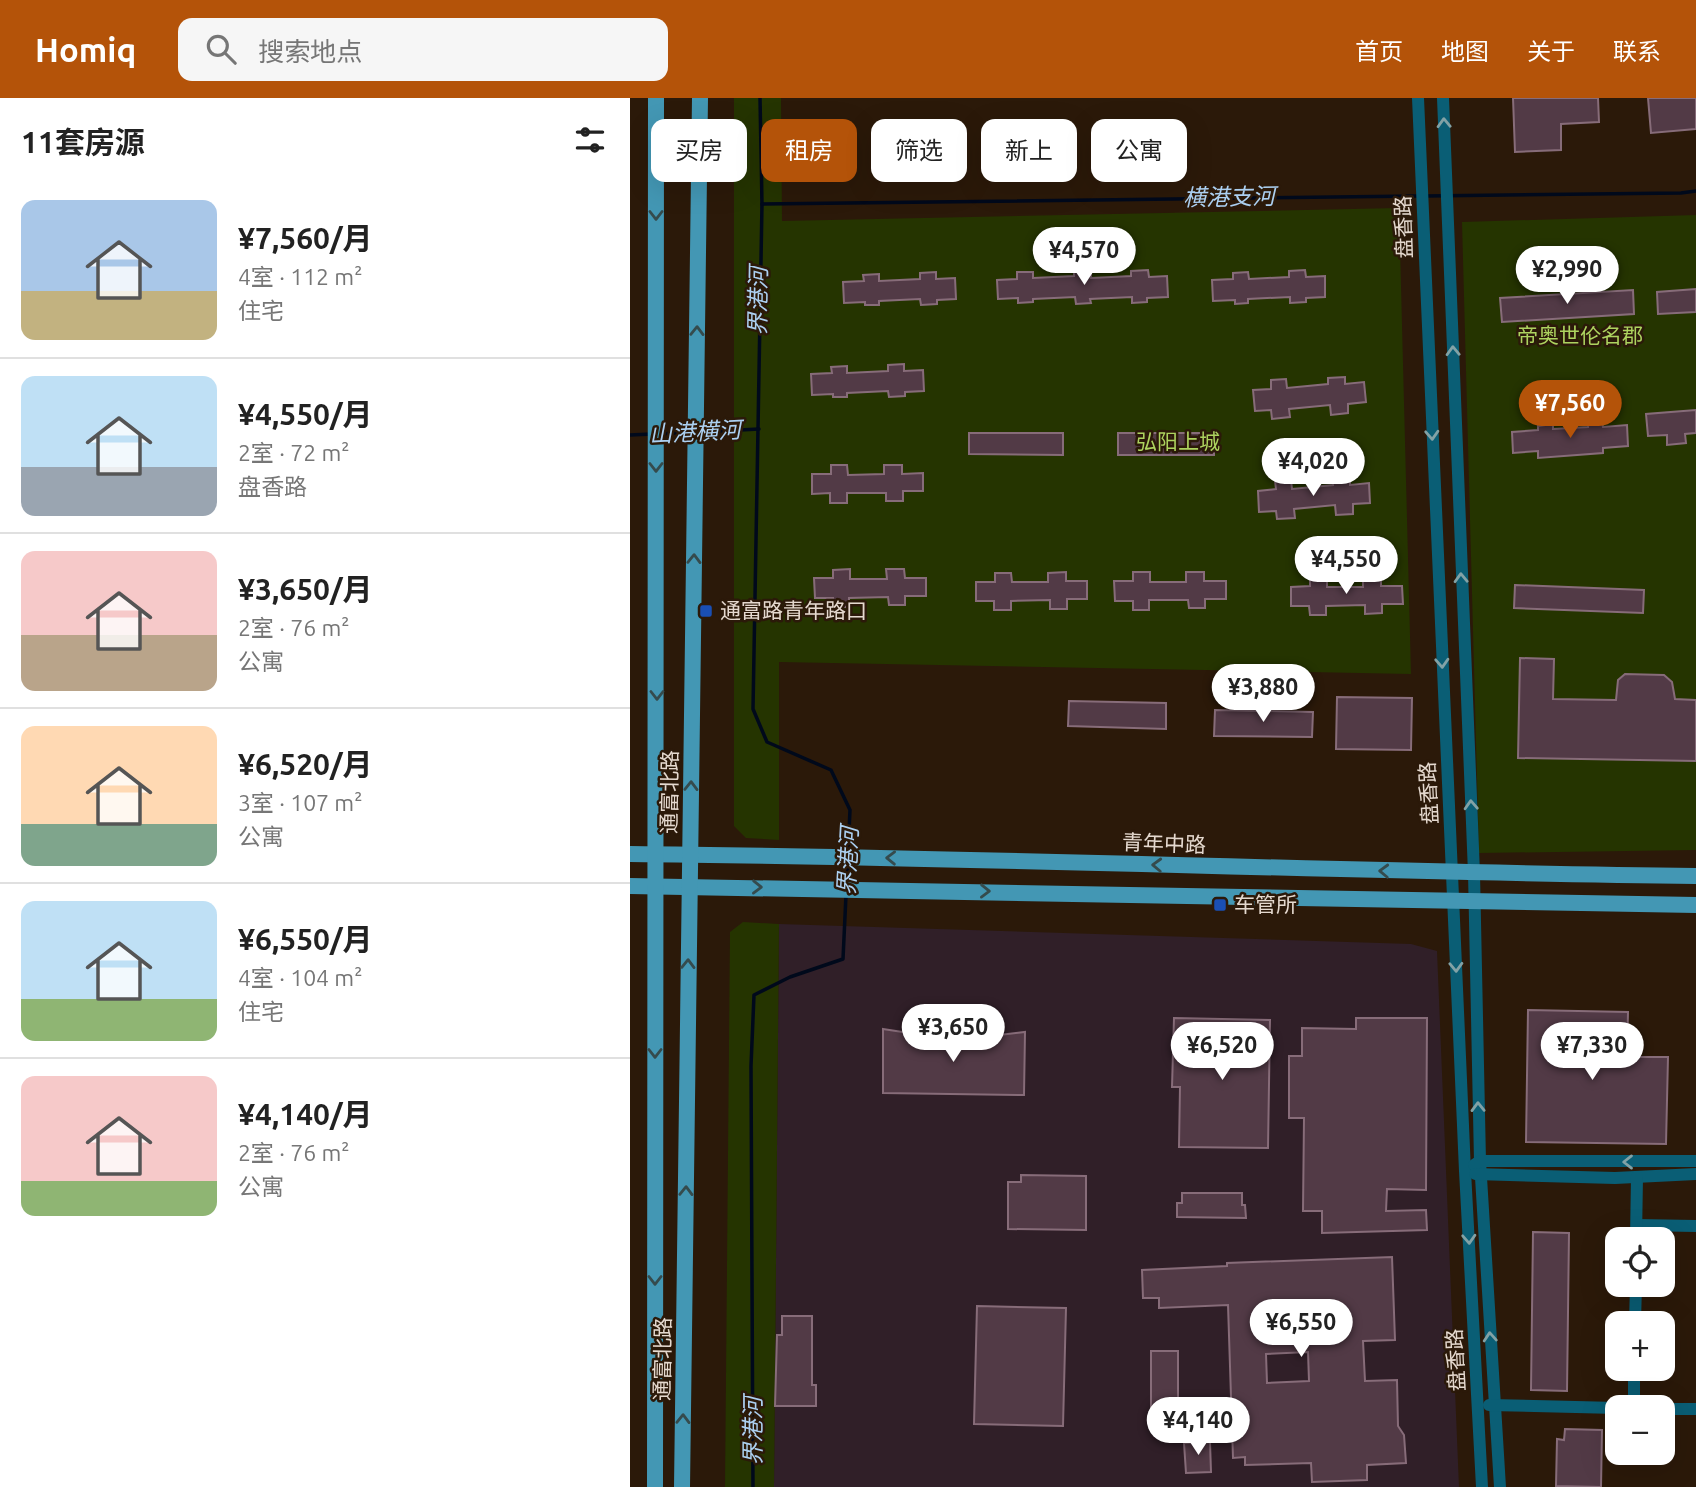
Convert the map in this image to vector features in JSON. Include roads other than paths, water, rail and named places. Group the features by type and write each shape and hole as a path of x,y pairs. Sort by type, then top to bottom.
{"main road":[{"name":"通富北路","path":"655,1487 656,98"},
{"name":"通富北路","path":"682,1487 700,98"},
{"name":"青年中路","path":"630,854 1696,876"},
{"path":"630,886 1696,905"}],"street":[{"name":"盘香路","path":"1418,98 1452,899 1482,1487"},
{"name":"盘香路","path":"1443,98 1474,873 1479,1161 1500,1487"},
{"path":"1465,1171 1479,1161 1696,1161"},
{"path":"1465,1171 1480,1175 1637,1177 1696,1174"},
{"path":"1637,1177 1637,1225 1696,1226"},
{"path":"1478,1406 1605,1408"},
{"path":"1675,1409 1696,1409"}],"waterway":[{"name":"界港河","path":"760,98 762,204 753,709 767,742 831,770 850,810 848,852"},
{"name":"横港支河","path":"1425,196 1696,191"},
{"name":"横港支河","path":"762,204 1418,196"},
{"name":"山港横河","path":"702,432 759,429"},
{"name":"山港横河","path":"660,434 691,432"},
{"name":"山港横河","path":"630,435 652,434"},
{"name":"界港河","path":"847,884 848,864"},
{"name":"界港河","path":"753,1487 751,1066 754,995 790,977 843,959 846,895"}],"place":[{"name":"通富路青年路口","path":"706,611"},
{"name":"车管所","path":"1220,905"}],"park label":[{"name":"帝奥世伦名郡","path":"1580,336"},
{"name":"弘阳上城","path":"1178,442"}]}
